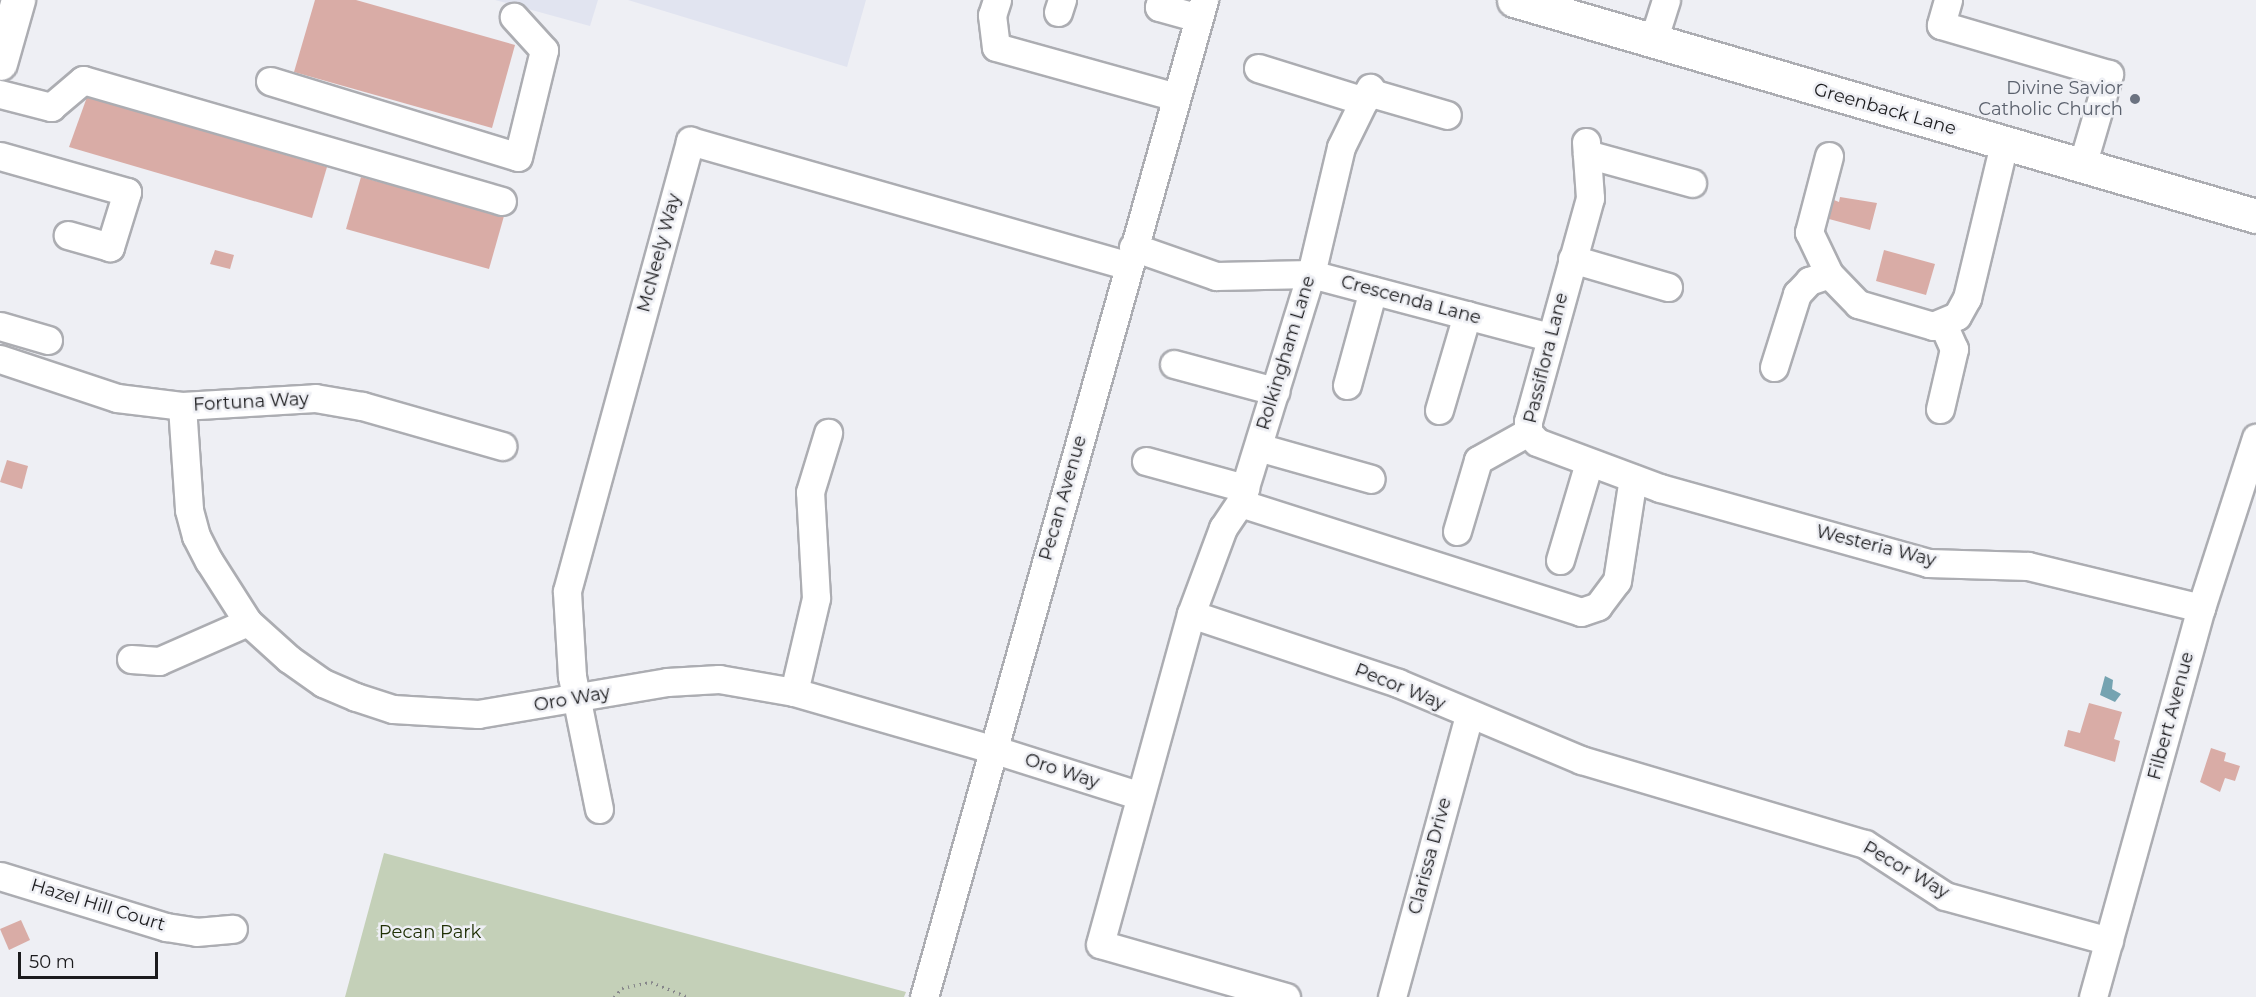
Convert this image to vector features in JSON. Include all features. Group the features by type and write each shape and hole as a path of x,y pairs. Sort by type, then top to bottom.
{"main road":[{"path":"3,42 18,0"},
{"name":"Greenback Lane","path":"1514,0 2256,216"}],"street":[{"path":"997,0 992,15 996,46 1176,98"},
{"path":"1161,0 1159,7 1201,9"},
{"path":"1653,41 1666,0"},
{"path":"1948,0 1941,25 2109,74 2082,166"},
{"name":"Pecan Avenue","path":"924,997 1201,9"},
{"path":"270,81 518,157 544,50 514,16"},
{"path":"1258,68 1447,115"},
{"path":"0,94 51,107 82,81 502,201"},
{"name":"Rolkingham Lane","path":"1191,614 1223,528 1242,496 1311,274 1341,147 1367,94"},
{"name":"McNeely Way","path":"599,809 572,676 567,604 569,578 690,141 1131,256"},
{"path":"1829,156 1809,232 1829,274 1858,304 1924,325 1942,324 1957,316 1967,298 2004,144"},
{"name":"Passiflora Lane","path":"1660,488 1540,444 1528,432 1549,337 1590,198 1586,148 1692,183"},
{"path":"0,156 127,192 110,247 68,235"},
{"name":"Crescenda Lane","path":"1131,256 1216,276 1311,274 1549,337"},
{"path":"1572,260 1668,287"},
{"path":"1774,367 1797,294 1809,281 1829,274"},
{"path":"1347,385 1373,290"},
{"path":"1439,410 1467,315"},
{"path":"1940,409 1954,350 1942,324"},
{"path":"0,326 48,340"},
{"name":"Fortuna Way","path":"0,358 117,398 182,406 315,398 362,406 502,446"},
{"path":"1174,364 1275,391"},
{"name":"Oro Way","path":"182,406 185,483 196,536 249,622 289,659 323,683 393,709 478,714 698,679 719,679 794,692 992,748 1138,795"},
{"path":"1457,531 1478,460 1528,432"},
{"path":"794,692 816,598 810,492 828,433"},
{"name":"Filbert Avenue","path":"2093,997 2201,608 2256,438"},
{"path":"1258,447 1371,479"},
{"path":"1146,461 1581,612 1598,606 1617,581 1634,478"},
{"path":"1560,560 1589,463"},
{"name":"Westeria Way","path":"1660,488 1928,563 2028,566 2201,608"},
{"path":"1191,614 1138,795 1100,944 1286,997"},
{"name":"Pecor Way","path":"1191,614 1398,683 1469,716 1581,760 1865,844 1945,896 2109,941"},
{"path":"131,659 159,661 249,622"},
{"name":"Clarissa Drive","path":"1392,997 1469,716"},
{"name":"Hazel Hill Court","path":"0,876 181,930 233,929"}],"path":[{"path":"614,997 622,988 651,982 688,997"}],"shaded area":[{"path":"495,0 598,0 590,26"},
{"path":"628,0 866,0 847,67"}],"green space":[{"name":"Pecan Park","path":"384,853 906,992 904,997 345,997"}],"water":[{"path":"2105,676 2113,680 2112,689 2121,694 2115,702 2100,695"}],"building":[{"path":"315,0 356,0 515,45 492,128 294,72"},
{"path":"87,97 327,167 312,218 69,147"},
{"path":"361,177 504,216 489,269 346,229"},
{"path":"1840,197 1877,203 1870,230 1829,219 1834,200 1839,202"},
{"path":"215,250 234,255 230,269 210,264"},
{"path":"1884,250 1935,264 1926,295 1876,281"},
{"path":"7,460 28,466 22,489 0,482"},
{"path":"2089,703 2122,712 2114,739 2120,741 2115,762 2064,746 2068,730 2080,733"},
{"path":"2211,748 2226,753 2224,761 2240,766 2235,781 2225,778 2220,792 2200,782"},
{"path":"21,920 30,940 9,950 0,929"}],"place":[{"name":"Divine Savior Catholic Church","path":"2135,99"}]}
